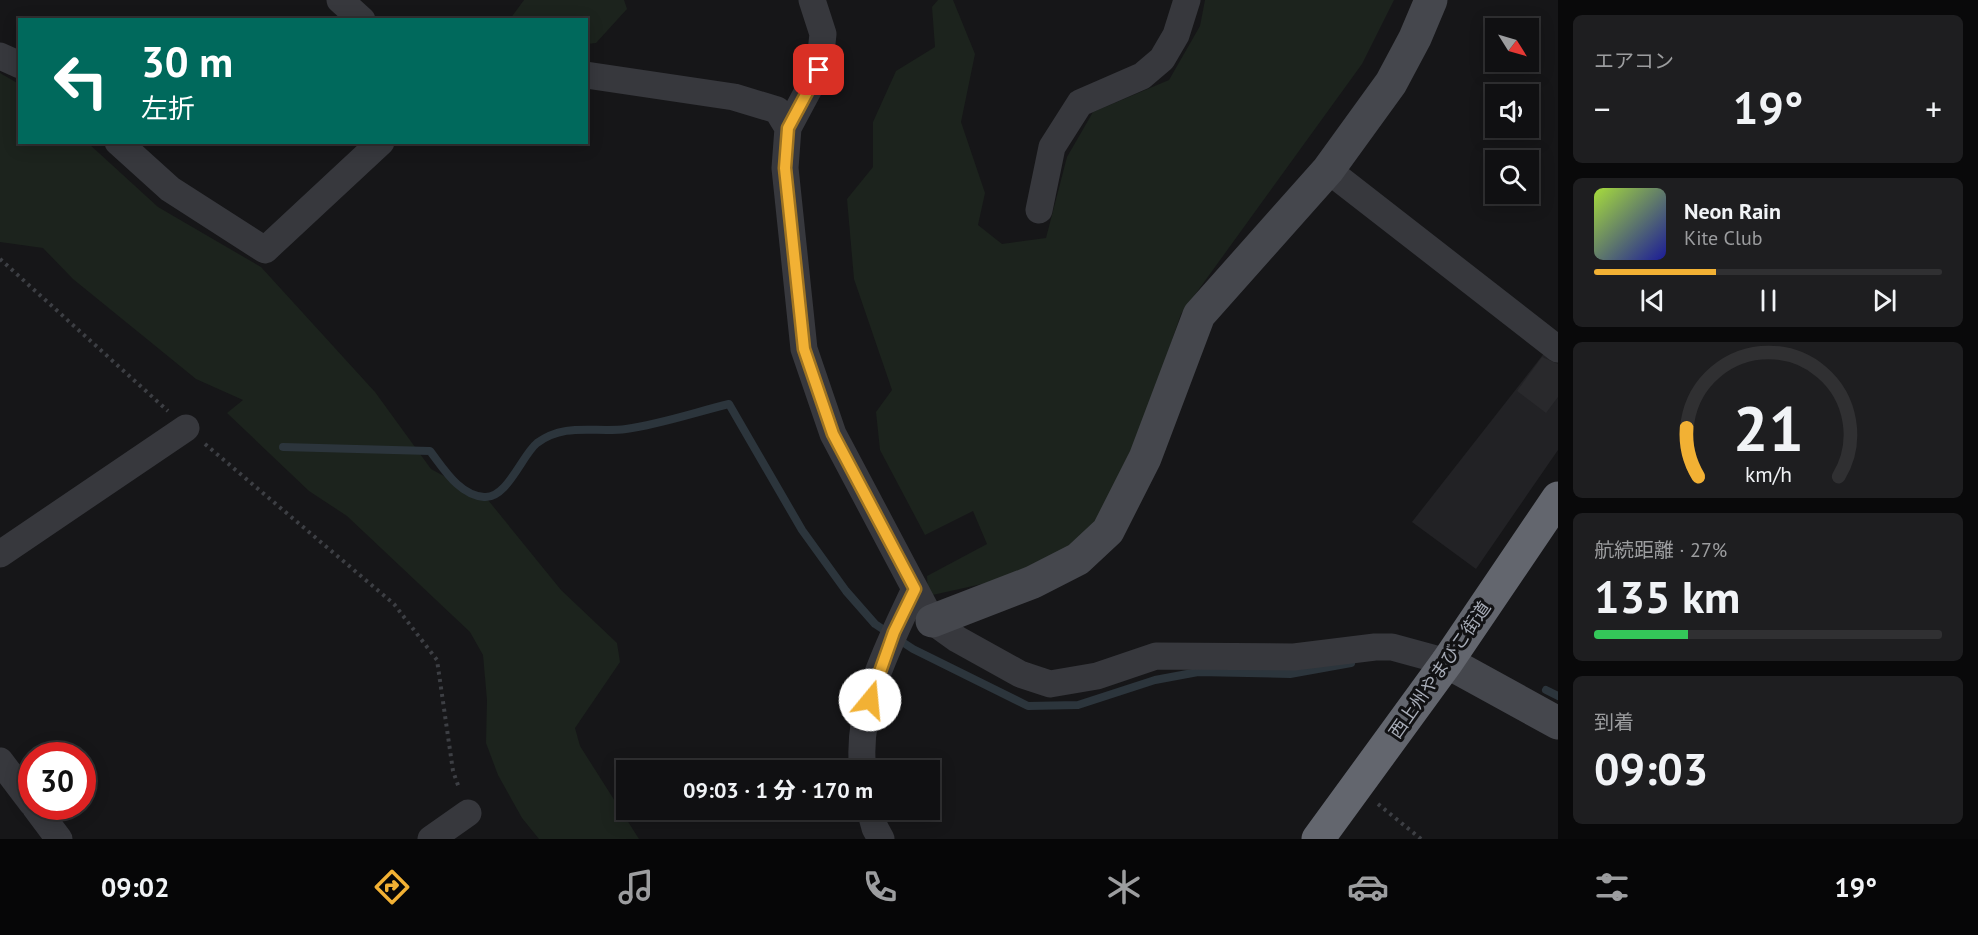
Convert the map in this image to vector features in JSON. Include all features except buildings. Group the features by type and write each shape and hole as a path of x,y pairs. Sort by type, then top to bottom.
{"highway":[{"name":"西上州やまびこ街道","path":"1318,839 1447,662 1558,498"}],"street":[{"path":"339,0 360,18"},
{"path":"812,0 823,34 819,70 788,128 785,168 804,349 833,434 932,621 957,639 1020,674 1050,684 1097,676 1156,657 1294,657 1392,647 1447,662 1558,723"},
{"path":"1040,210 1052,147 1080,103 1142,76 1162,59 1176,35 1187,0"},
{"path":"932,621 1033,582 1078,559 1108,531 1145,458 1199,315 1328,170 1391,83 1415,38 1431,0"},
{"path":"0,56 18,64"},
{"path":"590,78 734,97 777,110 788,128"},
{"path":"120,144 170,189 265,250 379,144"},
{"path":"1328,170 1558,349"},
{"path":"0,554 186,428"},
{"path":"861,760 864,721 876,678 894,632 915,589"},
{"path":"0,761 18,785"},
{"path":"431,839 468,813"},
{"path":"44,820 58,839"},
{"path":"873,820 881,839"}],"path":[{"path":"0,259 186,428 394,604 436,660 453,771 468,813"},
{"path":"1357,787 1421,839"}],"shaded area":[{"path":"524,0 624,0 627,9 596,43 588,44 588,18 511,18"},
{"path":"938,0 953,0 975,54 961,122 985,193 978,225 1002,244 1046,238 1067,157 1093,112 1169,80 1200,26 1205,0 1394,0 1362,64 1181,314 1132,456 1098,523 1061,557 1000,580 928,596 927,576 987,544 973,511 925,535 880,450 876,412 892,390 854,279 847,199 873,167 873,122 896,71 935,47 932,7"},
{"path":"0,73 18,83 18,144 89,144 158,207 261,267 375,392 431,469 488,500 561,590 617,643 620,662 575,728 580,746 616,803 616,820 627,820 639,839 539,839 522,818 498,775 486,743 487,700 483,655 470,632 347,516 309,491 227,413 243,400 196,379 73,279 43,248 0,242"},
{"path":"1549,347 1558,354 1558,450 1476,569 1412,522"}],"waterway":[{"path":"283,447 430,451 460,486 475,495 484,497 492,496 507,484 537,443 558,433 569,430 614,430 639,427 729,404 802,530 846,591 875,624 913,649 1028,706 1078,705 1155,680 1198,672 1290,674 1351,663"},
{"path":"1546,690 1558,696"}],"route":[{"path":"819,70 788,128 785,168 804,349 833,434 915,589 894,632 870,700"}]}
